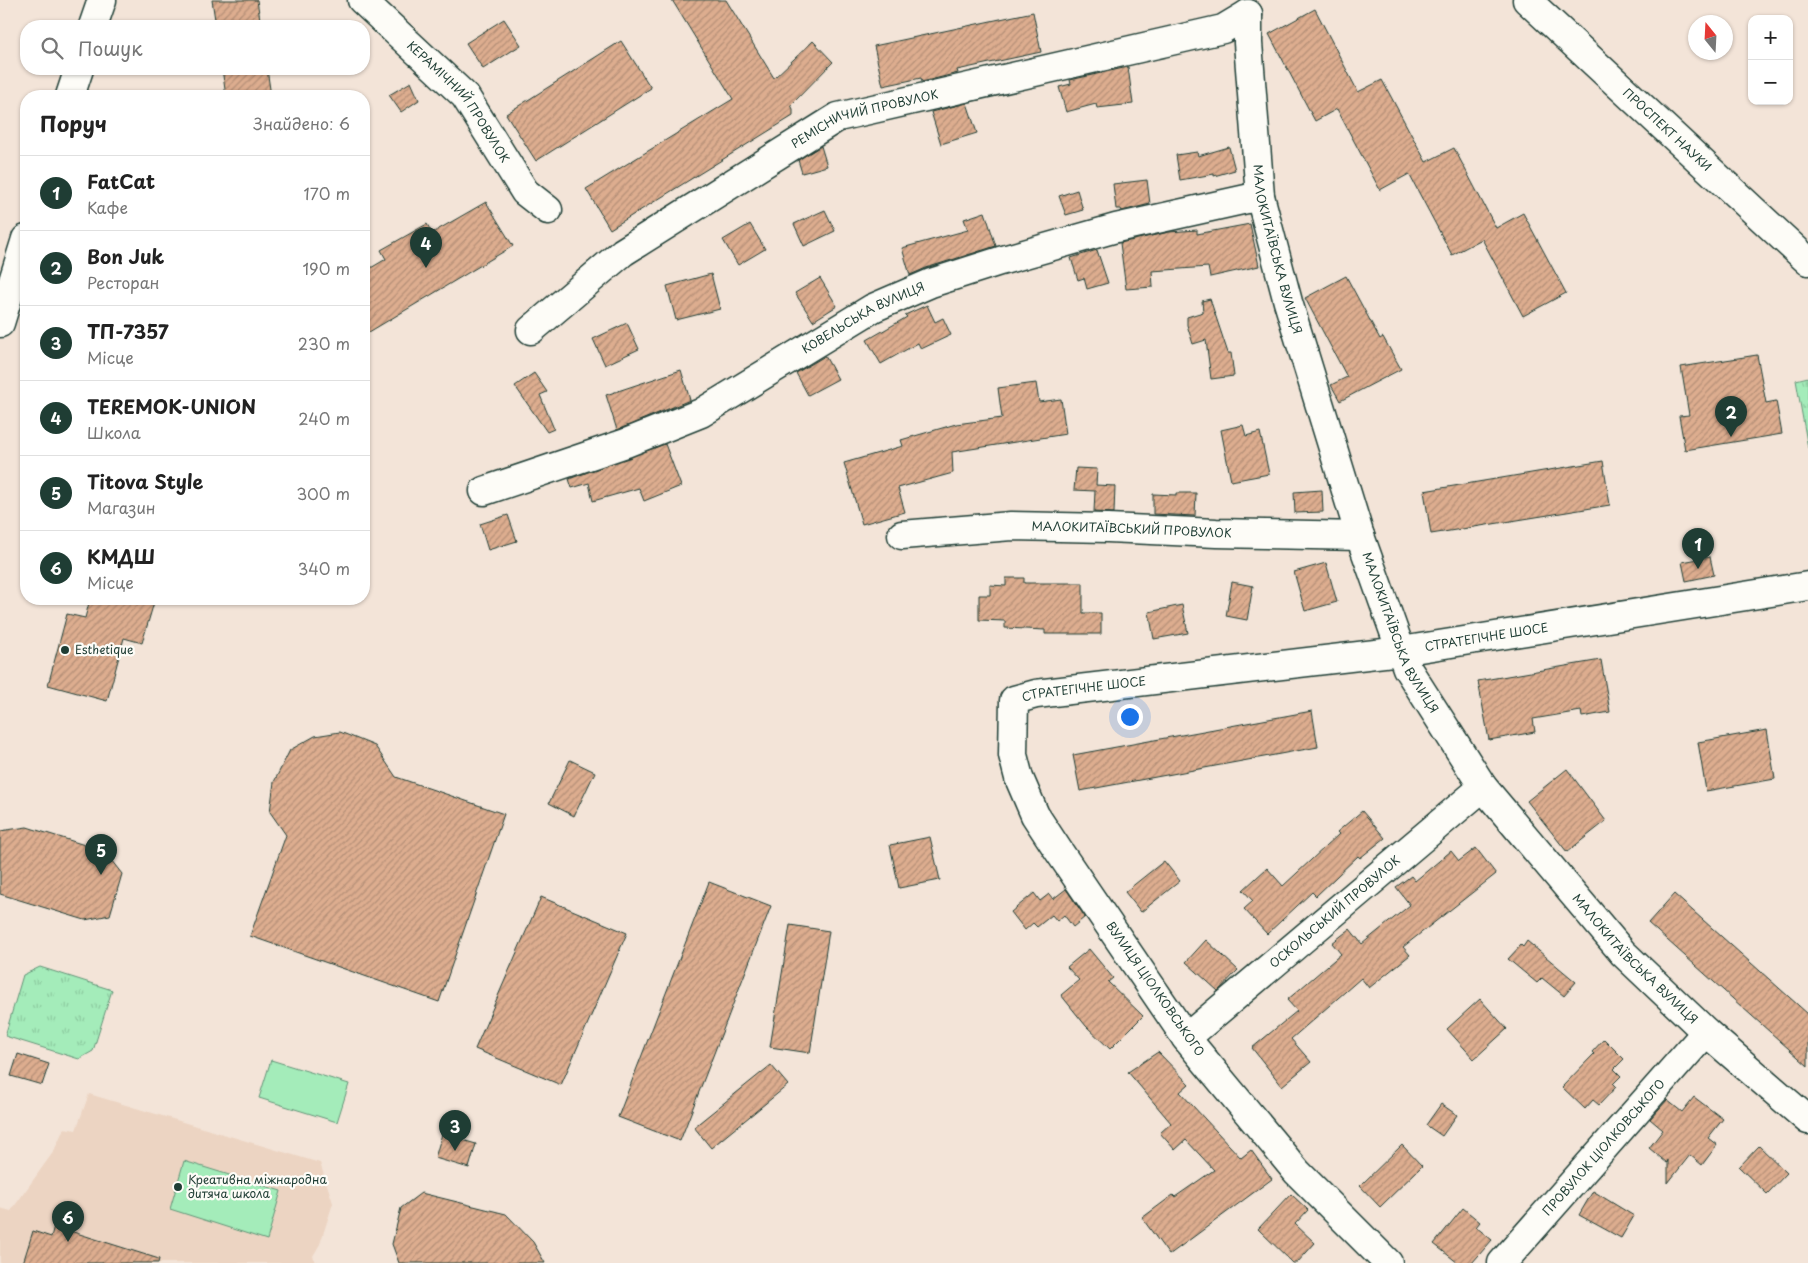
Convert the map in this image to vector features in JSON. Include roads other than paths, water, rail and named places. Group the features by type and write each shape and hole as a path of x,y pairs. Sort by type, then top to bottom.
{"street":[{"path":"95,20 102,0"},
{"name":"КЕРАМІЧНИЙ ПРОВУЛОК","path":"362,0 464,96 524,192 548,210"},
{"name":"ПРОСПЕКТ НАУКИ","path":"1527,0 1808,261"},
{"name":"МАЛОКИТАЇВСЬКА ВУЛИЦЯ","path":"1248,14 1248,43 1260,196 1288,302 1360,536 1407,668 1483,787 1623,953 1706,1032 1808,1120"},
{"name":"РЕМІСНИЧИЙ ПРОВУЛОК","path":"531,330 624,252 838,118 1223,29 1248,14"},
{"path":"72,90 76,75"},
{"name":"КОВЕЛЬСЬКА ВУЛИЦЯ","path":"484,491 626,443 701,413 873,308 931,283 1116,228 1260,196"},
{"path":"0,323 20,258"},
{"name":"МАЛОКИТАЇВСЬКИЙ ПРОВУЛОК","path":"902,535 1011,526 1360,536"},
{"name":"СТРАТЕГІЧНЕ ШОСЕ","path":"1014,700 1036,694 1400,651 1808,586"},
{"name":"ВУЛИЦЯ ЦІОЛКОВСЬКОГО","path":"1014,700 1013,755 1018,778 1035,815 1186,1038 1297,1172 1388,1263"},
{"name":"ОСКОЛЬСЬКИЙ ПРОВУЛОК","path":"1186,1038 1483,787"},
{"name":"ПРОВУЛОК ЦІОЛКОВСЬКОГО","path":"1502,1263 1706,1032"}],"place":[{"name":"TEREMOK-UNION","path":"426,268"},
{"name":"Bon Juk","path":"1731,437"},
{"name":"FatCat","path":"1698,569"},
{"name":"Esthetique","path":"65,650"},
{"name":"Titova Style","path":"101,875"},
{"name":"ТП-7357","path":"455,1151"},
{"name":"Креативна міжнародна дитяча школа","path":"178,1187"},
{"name":"КМДШ","path":"68,1242"}]}
